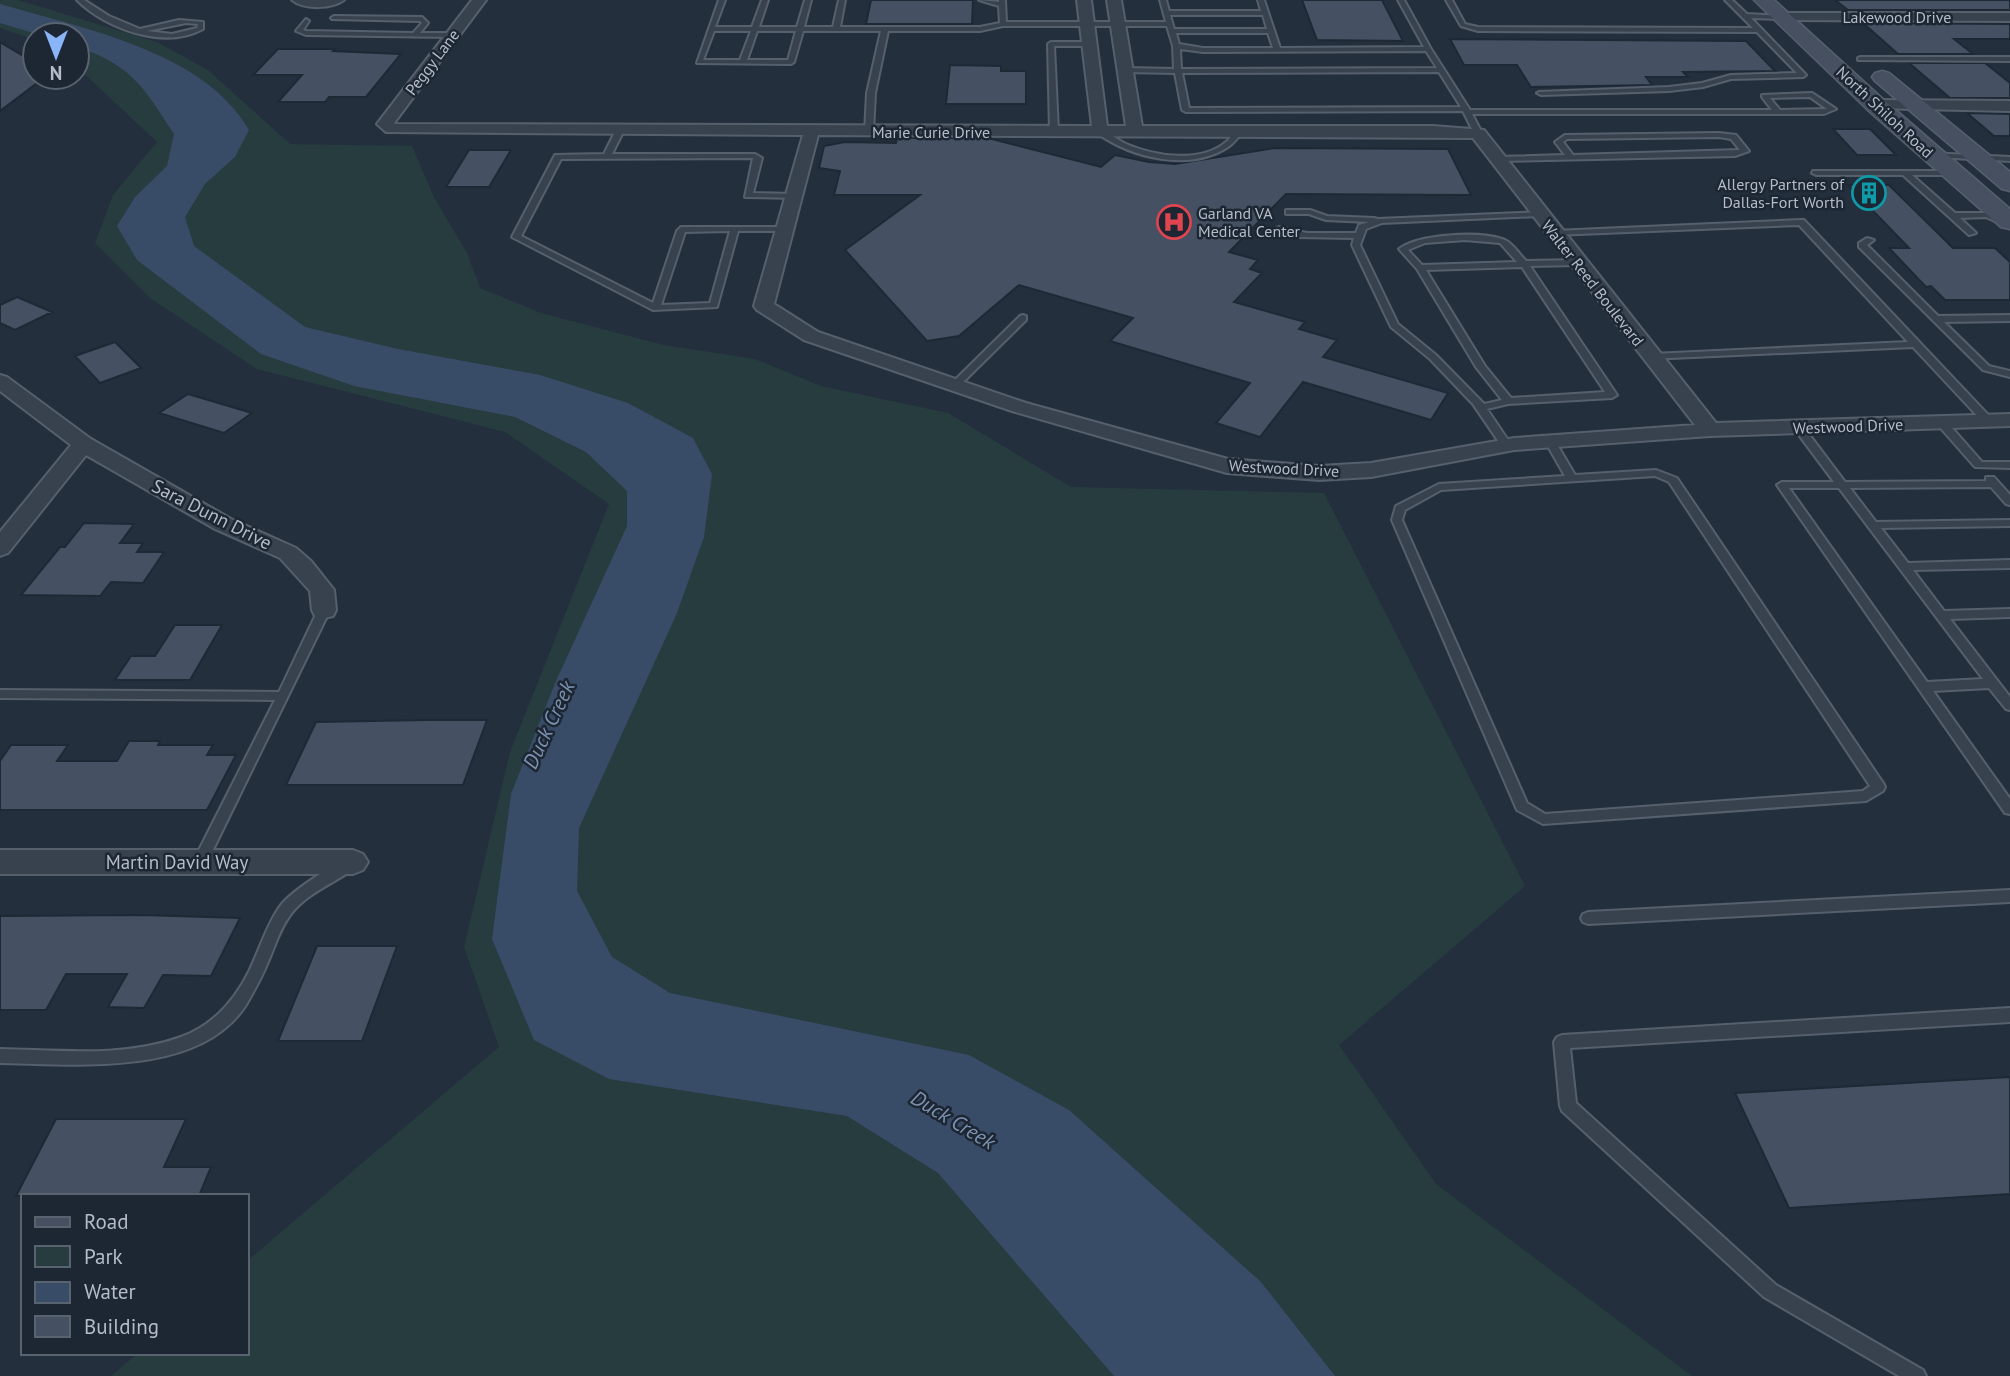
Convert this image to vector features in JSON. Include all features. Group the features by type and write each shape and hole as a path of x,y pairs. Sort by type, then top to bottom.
{"main road":[{"name":"North Shiloh Road","path":"1763,0 1811,17 2010,184"},
{"name":"North Shiloh Road","path":"1788,8 1876,105 2010,224"}],"street":[{"path":"299,0 307,3 337,0"},
{"name":"Peggy Lane","path":"385,124 479,0"},
{"path":"1084,0 1100,131"},
{"path":"1114,0 1135,131"},
{"name":"Lakewood Drive","path":"1811,17 2010,17"},
{"path":"1876,105 2010,106"},
{"name":"Marie Curie Drive","path":"385,124 392,129 1478,133"},
{"name":"Westwood Drive","path":"811,132 796,196 784,229 764,306 811,336 1019,407 1227,466 1319,473 1371,470 1507,446 1550,442 1710,430 1999,421"},
{"name":"Walter Reed Boulevard","path":"1478,133 1710,430"},
{"name":"Sara Dunn Drive","path":"0,381 83,444 223,524 288,553 322,590 324,610"},
{"path":"0,548 83,444"},
{"name":"Martin David Way","path":"0,862 353,862"}],"lane":[{"path":"80,0 94,13 142,30 162,36 183,35 200,29 201,23 191,20 142,30"},
{"path":"722,0 699,62 791,62 808,0"},
{"path":"743,62 765,0"},
{"path":"836,29 842,0"},
{"path":"982,0 1002,3 1003,24"},
{"path":"1163,0 1176,46 1186,110 1778,112 1824,112 1832,109 1812,94 1764,96 1778,112"},
{"path":"1261,0 1277,50"},
{"path":"1401,0 1478,133"},
{"path":"1449,0 1463,24 1478,29 1759,30"},
{"path":"1541,93 1669,89 1703,85 1731,77 1803,75 1728,0"},
{"path":"1745,16 1788,8"},
{"path":"1166,13 1265,13"},
{"path":"334,18 422,19 425,23 415,35"},
{"path":"306,21 299,31 452,35"},
{"path":"711,29 981,29 1003,24 1118,24 1271,31"},
{"path":"869,132 871,93 885,29"},
{"path":"1054,131 1051,44 1090,44"},
{"path":"1176,46 1203,50 1428,49"},
{"path":"1860,59 2010,59"},
{"path":"1125,71 1441,70"},
{"path":"607,156 620,130"},
{"path":"1100,131 1122,147 1166,157 1212,152 1228,145 1239,131"},
{"path":"1497,159 1571,158 1735,155 1745,151 1732,137 1719,135 1565,137 1559,142 1571,158"},
{"path":"1932,155 2010,159"},
{"path":"735,229 715,305 656,308 516,237 558,157 755,156 758,158 748,195 796,196"},
{"path":"1816,173 1953,173"},
{"path":"1905,173 1972,233"},
{"path":"1289,212 1310,212 1326,218 1381,220 1539,214"},
{"path":"1952,216 1987,215 2010,224"},
{"path":"1326,218 1331,230 1327,234"},
{"path":"1381,220 1362,227 1356,245 1394,325 1433,357 1481,408 1507,446"},
{"path":"1554,233 1801,222 1916,344 1999,421"},
{"path":"656,308 681,231 784,229"},
{"path":"1279,229 1300,236 1359,236"},
{"path":"1481,408 1508,401 1612,395 1524,264 1502,241 1468,237 1412,242 1403,249 1420,268 1481,367 1508,401"},
{"path":"1870,240 1862,245 1986,368 2010,374"},
{"path":"1420,268 1577,262"},
{"path":"955,385 1023,318"},
{"path":"1998,318 2010,329"},
{"path":"1936,319 2010,318"},
{"path":"1652,357 1916,344"},
{"path":"1942,423 2010,502"},
{"path":"1798,427 2010,706"},
{"path":"1550,442 1572,478"},
{"path":"1979,465 2010,465"},
{"path":"1656,473 1674,480 1878,787 1866,796 1543,819 1522,806 1397,520 1399,508 1438,487 1572,478 1656,473"},
{"path":"1994,484 1782,485 2010,809"},
{"path":"1872,524 2010,523"},
{"path":"1905,567 2010,564"},
{"name":"Sara Dunn Drive","path":"200,862 324,610"},
{"path":"1941,614 2010,613"},
{"path":"1924,687 1993,683"},
{"path":"0,694 283,696"},
{"path":"0,1056 128,1056 170,1048 202,1034 233,1010 255,975 275,930 292,902 353,862"},
{"path":"1588,918 2010,896"},
{"path":"1917,1376 1770,1291 1568,1106 1562,1042 2010,1015"}],"green space":[{"path":"0,0 18,0 88,21 21,21 21,35 0,28"},
{"path":"91,22 157,42 208,70 290,144 412,146 434,197 467,253 480,288 541,313 664,345 755,359 821,386 948,413 1071,487 1324,493 1525,886 1339,1045 1436,1184 1692,1376 111,1376 136,1355 248,1355 248,1260 499,1047 464,947 510,752 609,504 505,432 257,369 150,298 95,243 113,195 157,142 91,80"}],"water":[{"path":"0,4 60,21 21,21 21,29 0,23"},
{"name":"Duck Creek","path":"91,30 138,46 172,62 202,80 229,103 249,130 235,157 205,184 185,217 194,246 305,327 398,349 540,375 628,403 693,438 712,474 704,537 677,613 579,828 577,891 612,957 670,993 969,1055 1069,1110 1261,1282 1335,1376 1114,1376 938,1173 847,1116 609,1079 534,1040 492,939 511,794 556,681 627,526 627,491 586,452 515,417 354,386 261,354 137,260 117,226 135,197 167,166 174,134 135,80 124,70 91,52"}],"building":[{"path":"871,0 973,0 972,24 866,24"},
{"path":"1302,0 1382,0 1403,41 1317,40"},
{"path":"1835,0 2010,0 2010,10 1848,10"},
{"path":"1863,23 2010,24 2010,39 1954,39 1973,54 1898,54"},
{"path":"1450,39 1746,41 1775,71 1683,72 1688,77 1646,77 1652,85 1531,87 1517,65 1464,65"},
{"path":"0,42 21,55 21,91 26,91 0,111"},
{"path":"278,49 335,49 333,51 401,54 366,97 329,97 325,102 278,102 302,75 253,75"},
{"path":"1909,63 1985,63 2010,83 2010,98 1950,98"},
{"path":"950,65 1001,66 1001,71 1026,71 1026,104 946,104"},
{"path":"1967,113 2010,114 2010,136 1994,136"},
{"path":"1833,129 1870,129 1896,155 1857,155"},
{"path":"897,138 988,138 1101,167 1115,155 1175,164 1275,148 1448,149 1471,195 1286,194 1229,252 1258,260 1250,269 1262,273 1234,302 1305,322 1299,329 1337,340 1323,357 1448,393 1431,420 1303,382 1260,437 1216,423 1250,383 1110,341 1133,318 1019,285 959,336 927,341 845,250 920,195 834,195 840,171 819,168 824,146 845,142 896,143"},
{"path":"469,150 511,150 489,187 446,187"},
{"path":"1848,185 1889,185 1953,248 1995,248 2010,262 2010,300 1945,300 1931,286 1926,287 1889,248 1909,248"},
{"path":"17,297 52,312 15,330 0,323 0,305"},
{"path":"115,342 141,368 100,383 75,356"},
{"path":"188,394 252,413 224,433 159,413"},
{"path":"84,523 134,524 120,543 143,543 137,552 164,552 143,583 111,582 100,596 21,595 60,547 65,547"},
{"path":"175,625 222,625 190,680 115,680 131,656 155,656"},
{"path":"487,720 463,785 286,785 316,722"},
{"path":"129,741 160,741 158,745 213,745 207,755 236,755 207,810 0,810 0,761 11,745 68,745 57,761 117,761"},
{"path":"141,915 240,918 211,976 163,975 144,1008 108,1007 127,974 66,974 46,1010 0,1010 0,916"},
{"path":"317,946 397,946 362,1041 278,1041"},
{"path":"2010,1077 2010,1194 1789,1208 1735,1093"},
{"path":"56,1119 186,1119 164,1167 211,1167 200,1194 16,1196"}],"place":[{"name":"Allergy Partners of Dallas-Fort Worth","path":"1869,193"},
{"name":"Garland VA Medical Center","path":"1174,222"}]}
